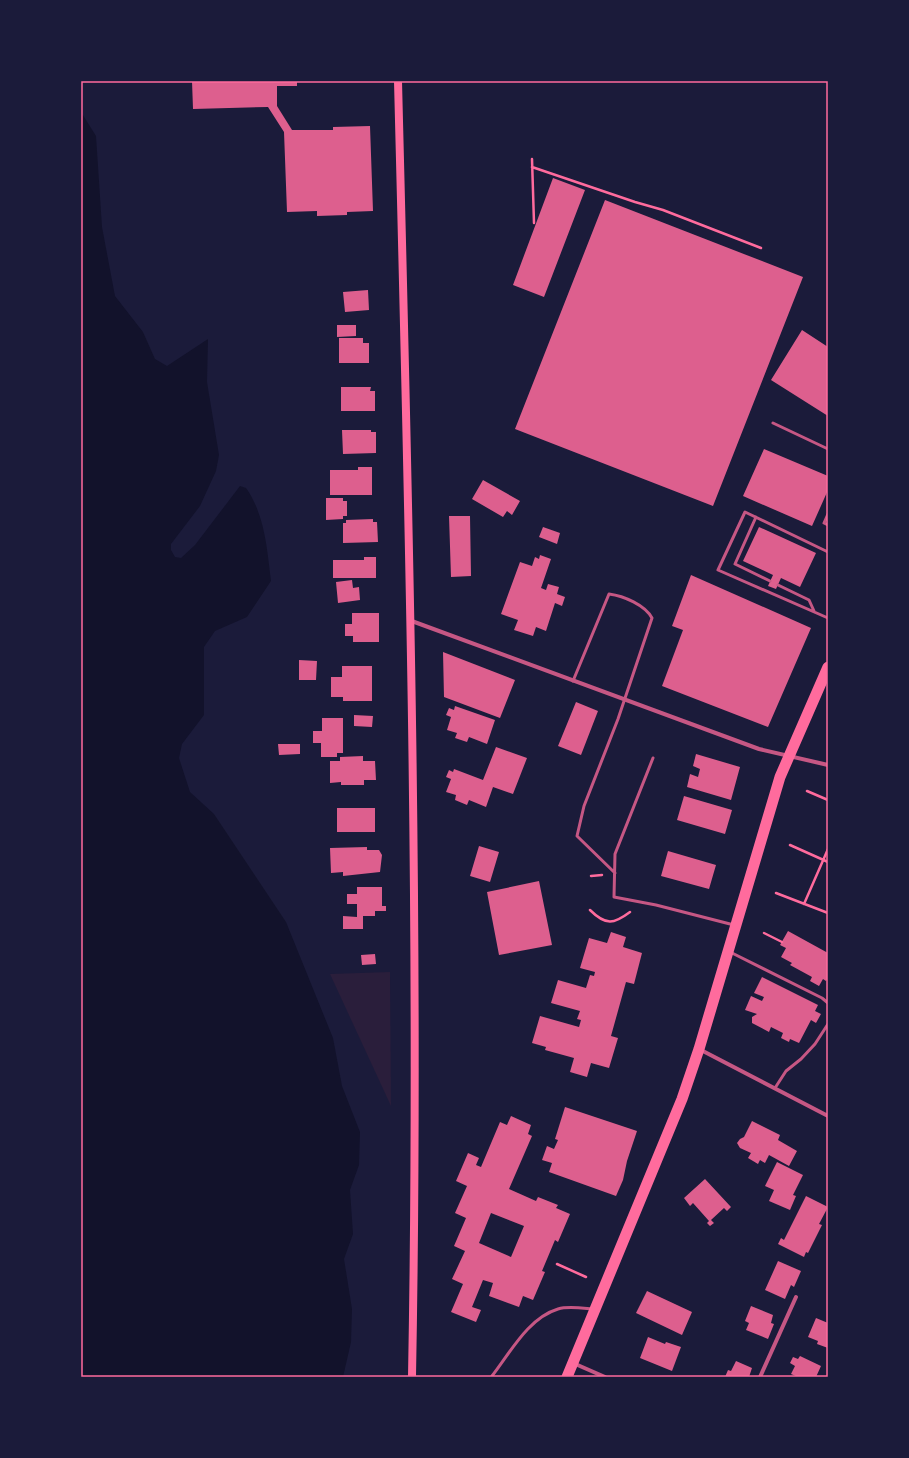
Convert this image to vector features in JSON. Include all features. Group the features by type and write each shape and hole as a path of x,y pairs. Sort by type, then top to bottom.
{"highway":[{"path":"567,1377 594,1309 650,1180 682,1099 699,1049 780,777 828,667"}],"main road":[{"path":"398,81 415,991 415,1187 412,1377"}],"street":[{"path":"409,620 759,749 828,765"},
{"path":"699,1049 828,1116"},
{"path":"760,1377 796,1296"},
{"path":"573,1363 605,1377"}],"lane":[{"path":"773,423 828,449"},
{"path":"828,552 745,512 718,570 828,618"},
{"path":"828,514 824,523 828,525"},
{"path":"756,517 735,564 770,581"},
{"path":"778,585 809,600 814,611"},
{"path":"573,681 610,594 617,595 648,610 652,618 603,760 584,806 577,836 615,874"},
{"path":"653,758 615,854 614,897 656,905 735,925"},
{"path":"728,950 828,1002"},
{"path":"775,1088 786,1071 801,1059 815,1044 828,1024"},
{"path":"492,1376 527,1329 544,1316 558,1309 594,1309"}],"path":[{"path":"532,159 534,223"},
{"path":"532,167 663,210 761,248"},
{"path":"807,791 828,800"},
{"path":"790,845 828,862"},
{"path":"804,904 828,849"},
{"path":"591,876 602,875"},
{"path":"776,893 828,913"},
{"path":"590,910 604,921 611,922 621,920 630,912 636,910"},
{"path":"764,932 782,942"},
{"path":"557,1264 586,1277"}],"shaded area":[{"path":"81,112 96,136 102,227 115,296 143,332 155,359 167,366 208,339 207,382 219,455 216,471 200,506 171,544 171,550 175,557 181,558 195,545 240,486 246,488 252,498 264,533 271,581 247,617 215,631 204,647 204,715 182,744 179,758 190,792 214,814 286,922 333,1038 342,1086 360,1132 359,1165 350,1190 353,1234 344,1259 352,1309 351,1342 343,1377 81,1377"},
{"path":"390,972 391,1106 330,974"}],"building":[{"path":"192,81 297,81 297,86 277,86 277,106 292,130 333,130 333,127 370,126 373,211 347,212 347,215 317,216 317,211 287,212 284,132 268,107 193,109"},
{"path":"553,178 585,190 544,297 513,285"},
{"path":"605,200 803,277 713,506 515,429"},
{"path":"368,290 369,310 345,312 343,292"},
{"path":"337,325 356,325 356,336 337,337"},
{"path":"802,330 828,347 828,416 771,380"},
{"path":"339,338 363,338 363,343 369,343 369,363 339,363"},
{"path":"341,387 371,387 370,391 375,391 375,411 341,411"},
{"path":"342,430 371,430 371,432 376,432 376,453 343,454"},
{"path":"764,449 828,476 828,490 812,526 743,496"},
{"path":"358,467 372,467 372,495 330,495 330,470 358,470"},
{"path":"483,480 520,501 512,515 507,511 503,517 472,499"},
{"path":"326,498 343,498 343,501 347,501 347,516 343,516 343,519 326,520"},
{"path":"449,516 470,516 471,576 451,577"},
{"path":"373,519 373,522 377,522 378,542 343,543 343,523 346,523 346,520"},
{"path":"543,527 560,533 557,544 539,537"},
{"path":"759,527 816,553 800,587 781,578 776,589 768,586 773,575 743,561"},
{"path":"540,555 551,559 541,588 546,590 548,584 559,587 557,594 565,597 562,606 555,603 546,631 536,627 533,636 514,630 518,620 501,614 520,562 532,566 535,557 539,559"},
{"path":"364,557 376,557 376,578 333,578 333,560 364,560"},
{"path":"691,575 811,628 768,727 662,686 683,630 672,626"},
{"path":"352,580 353,588 359,587 360,600 338,603 336,582"},
{"path":"352,613 379,613 379,642 353,642 353,636 345,636 345,624 352,624"},
{"path":"443,652 515,680 500,718 444,697"},
{"path":"299,660 317,661 316,680 299,680"},
{"path":"342,666 372,666 372,701 343,701 343,697 331,697 331,677 342,677"},
{"path":"576,702 598,711 581,755 558,746"},
{"path":"455,706 495,720 487,744 469,737 467,742 455,738 457,733 447,730 451,717 446,715 449,708 454,710"},
{"path":"354,715 373,716 372,727 354,726"},
{"path":"322,718 343,718 343,753 337,753 337,757 321,757 321,743 313,743 313,731 322,731"},
{"path":"278,744 300,744 300,754 279,755"},
{"path":"496,747 527,758 513,794 493,787 486,807 469,800 467,805 455,800 456,795 446,792 451,779 446,777 449,770 453,772 454,769 483,780"},
{"path":"696,754 740,767 731,800 687,787 690,774 698,777 700,769 693,766"},
{"path":"363,756 363,761 375,761 376,780 364,780 364,785 341,785 341,782 330,783 330,761 340,761 340,757"},
{"path":"684,796 732,810 725,834 677,820"},
{"path":"337,808 375,808 375,832 337,832"},
{"path":"479,846 499,852 490,882 470,876"},
{"path":"367,847 367,850 379,850 382,855 380,872 343,876 343,872 331,873 330,848"},
{"path":"668,851 716,865 709,889 661,876"},
{"path":"539,881 552,945 499,955 487,892"},
{"path":"357,887 382,887 382,906 386,906 386,911 375,911 375,916 363,916 363,929 343,929 343,916 357,917 357,904 347,904 347,894 357,894"},
{"path":"788,931 828,953 828,978 826,981 823,979 819,986 810,981 812,977 790,965 792,963 781,957 786,948 780,945"},
{"path":"611,932 626,937 623,947 642,953 634,984 626,982 611,1036 618,1038 609,1068 591,1063 587,1077 570,1072 574,1058 545,1050 546,1047 532,1043 540,1016 579,1027 581,1020 577,1019 580,1011 551,1003 558,980 586,988 590,975 594,976 595,972 580,968 589,938 607,943"},
{"path":"375,954 376,964 362,965 361,955"},
{"path":"762,977 818,1005 815,1011 821,1014 816,1023 811,1020 799,1043 790,1039 789,1042 781,1038 783,1033 771,1027 769,1032 752,1023 752,1017 757,1014 745,1010 751,996 762,1001 764,997 754,993"},
{"path":"565,1107 637,1131 627,1161 623,1180 616,1196 549,1172 552,1163 542,1160 547,1146 554,1149 558,1140 555,1139"},
{"path":"511,1116 531,1125 528,1134 532,1136 509,1189 536,1201 538,1197 558,1205 556,1208 570,1214 558,1242 555,1240 542,1271 545,1272 533,1300 523,1296 519,1307 489,1296 493,1283 483,1280 472,1307 481,1310 476,1322 451,1312 463,1284 452,1279 465,1251 454,1246 466,1218 455,1213 467,1186 456,1181 468,1153 479,1158 476,1165 481,1167 500,1122 507,1125","holes":["491,1213 524,1226 511,1257 479,1243"]},
{"path":"752,1121 780,1135 778,1140 797,1151 789,1166 769,1155 765,1163 760,1160 758,1164 748,1158 751,1153 740,1148 737,1143 744,1137"},
{"path":"777,1162 803,1175 793,1195 796,1196 790,1210 769,1201 774,1190 765,1186"},
{"path":"705,1179 731,1207 727,1211 724,1208 711,1220 714,1223 710,1226 707,1223 709,1221 693,1203 690,1206 684,1198"},
{"path":"806,1196 828,1207 819,1224 822,1225 808,1253 806,1252 804,1257 778,1244 781,1238 784,1240"},
{"path":"778,1261 801,1271 794,1287 791,1285 785,1299 765,1290"},
{"path":"647,1291 692,1312 682,1335 636,1313"},
{"path":"751,1306 773,1315 771,1323 774,1324 768,1339 746,1330 749,1323 745,1321"},
{"path":"816,1318 828,1323 828,1348 817,1344 818,1341 808,1337"},
{"path":"648,1337 665,1344 666,1342 681,1347 672,1371 640,1358"},
{"path":"800,1356 821,1366 816,1377 798,1377 791,1374 795,1366 790,1363 793,1357 798,1359"},
{"path":"736,1361 752,1368 749,1377 725,1377 728,1370 731,1371"}]}
